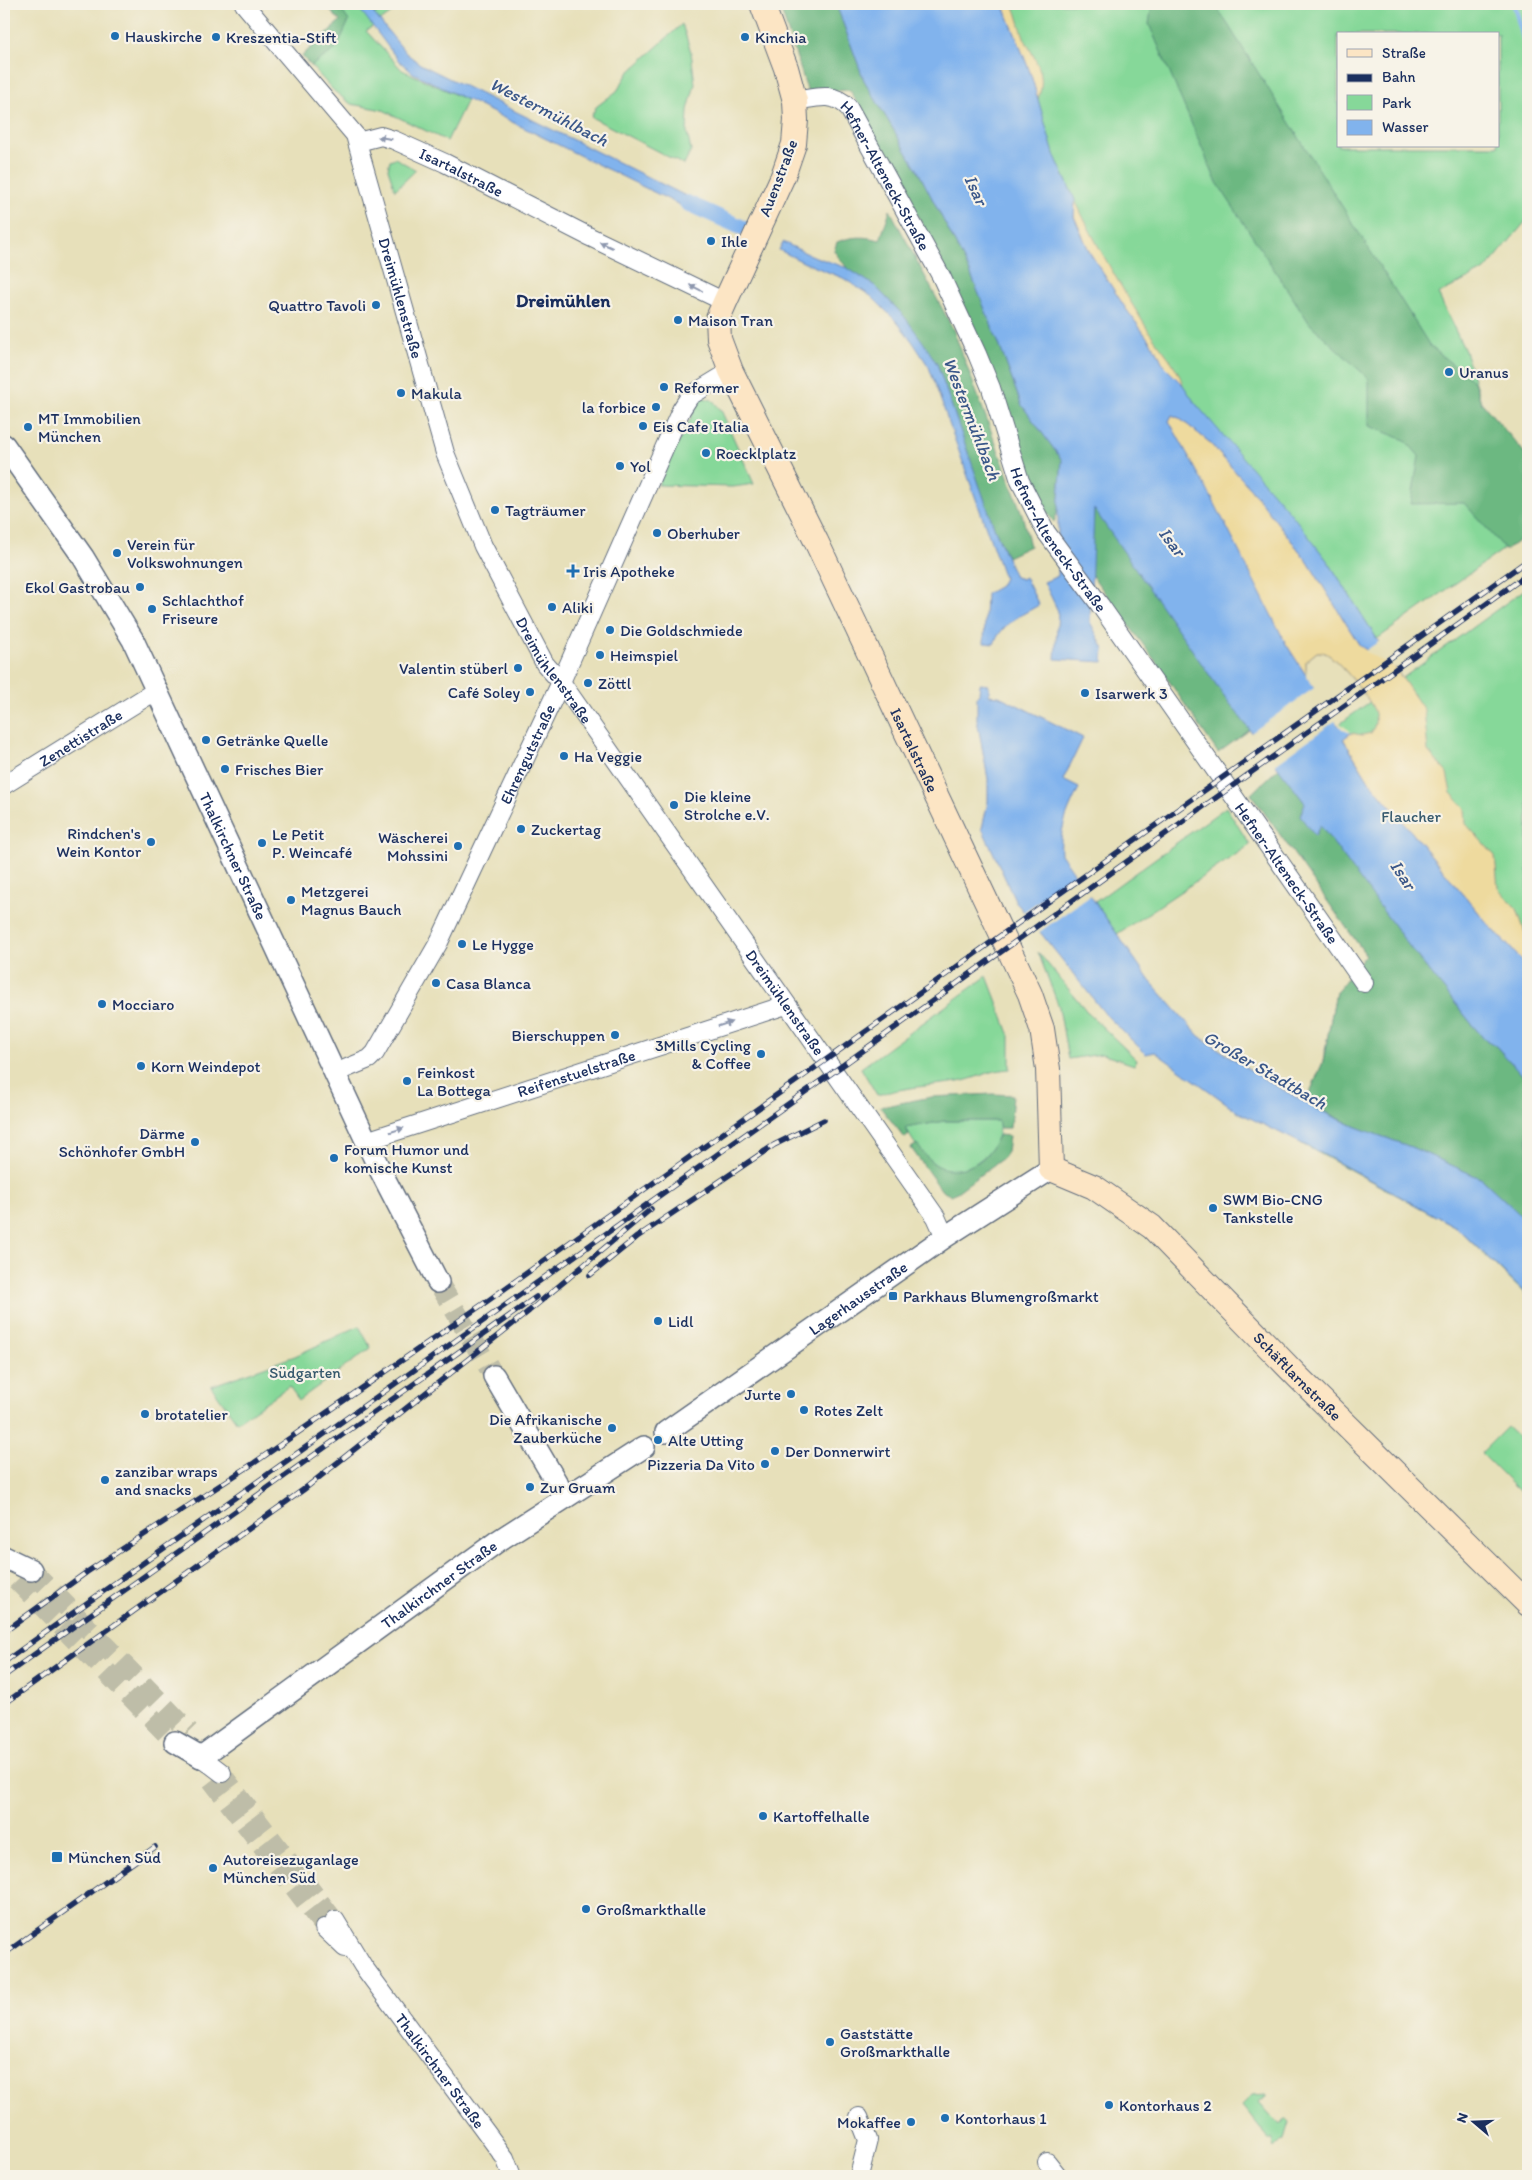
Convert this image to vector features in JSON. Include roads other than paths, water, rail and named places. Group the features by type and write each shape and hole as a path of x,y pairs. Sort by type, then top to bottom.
{"main road":[{"name":"Auenstraße","path":"721,348 718,318 783,176 794,144 795,101 786,68 762,4"},
{"name":"Isartalstraße","path":"721,348 816,541 1030,994 1042,1029 1048,1069 1051,1169"},
{"name":"Schäftlarnstraße","path":"1051,1169 1094,1187 1152,1227 1298,1377 1528,1604"}],"street":[{"path":"244,4 352,129 358,142"},
{"name":"Hefner-Alteneck-Straße","path":"795,101 829,97 840,99 848,107 941,276 991,388 1020,480 1054,542 1364,983"},
{"name":"Isartalstraße","path":"358,142 381,136 394,140 445,163 590,237 725,302"},
{"name":"Dreimühlenstraße","path":"358,142 445,454 483,546 545,664 561,682 936,1217 945,1237"},
{"name":"Ehrengutstraße","path":"335,1073 372,1057 396,1020 439,942 561,682 681,410 690,396 731,371"},
{"name":"Thalkirchner Straße","path":"4,445 83,557 133,640 366,1141 402,1215 438,1282"},
{"name":"Zenettistraße","path":"4,784 156,690"},
{"name":"Reifenstuelstraße","path":"366,1141 786,1005"},
{"name":"Lagerhausstraße","path":"666,1432 945,1237 1051,1169"},
{"path":"494,1376 565,1497 644,1447"},
{"name":"Thalkirchner Straße","path":"201,1757 479,1555 565,1497"},
{"path":"4,1557 17,1573"},
{"path":"182,1737 201,1757 216,1777"},
{"name":"Thalkirchner Straße","path":"330,1924 495,2143 505,2158 512,2176"},
{"path":"859,2117 868,2140 859,2176"},
{"path":"1047,2162 1058,2176"}],"water":[{"path":"356,4 366,4 406,53 420,64 708,207 704,217 413,73 398,60"},
{"name":"Isar","path":"836,4 1003,4 1030,72 1054,154 1075,200 1074,217 1090,253 1126,309 1157,351 1164,366 1183,385 1195,403 1293,516 1329,563 1394,666 1360,646 1308,562 1251,489 1208,441 1179,418 1172,415 1169,421 1214,502 1286,644 1338,725 1351,733 1343,739 1369,781 1489,925 1528,967 1528,1081 1495,1045 1484,1039 1412,950 1320,825 1315,836 1300,816 1305,803 1222,693 1094,509 1090,622 1104,649 1103,662 1055,659 1058,611 1044,582 1058,576 1058,510 1062,460 1021,404 970,272 917,169 864,80"},
{"path":"783,242 810,255 847,268 875,286 904,316 937,364 994,527 1015,577 1022,579 1025,577 1039,605 1007,625 994,644 984,643 986,594 1000,586 1004,578 929,367 897,322 871,296 843,278 779,250"},
{"path":"980,684 989,685 989,695 999,696 1083,738 1063,780 1079,788 1063,828 1061,854 1150,981 1199,1036 1264,1079 1317,1109 1356,1127 1411,1147 1482,1179 1528,1222 1528,1296 1456,1227 1319,1152 1240,1113 1155,1052 1146,1054 1106,1015 1016,902 982,828 988,802 988,779 977,720 977,695 979,694"}],"waterway":[{"path":"1514,4 1528,55"},
{"name":"Westermühlbach","path":"687,203 741,227"}],"tunnel":[{"path":"438,1282 494,1376"},
{"path":"31,1570 189,1732"},
{"path":"17,1580 175,1742"},
{"path":"222,1773 335,1920"},
{"path":"211,1781 324,1928"}],"railway":[{"path":"4,1632 87,1572 254,1463 486,1302 1528,560"},
{"path":"4,1662 850,1060 1528,574"},
{"path":"590,1275 637,1237 774,1145 824,1120"},
{"path":"4,1704 303,1490 529,1311 651,1209"},
{"path":"4,1676 536,1297"},
{"path":"4,1954 155,1847"}],"place":[{"name":"Hauskirche","path":"115,36"},
{"name":"Kreszentia-Stift","path":"216,37"},
{"name":"Kinchia","path":"745,37"},
{"name":"Ihle","path":"711,241"},
{"name":"Quattro Tavoli","path":"376,305"},
{"name":"Maison Tran","path":"678,320"},
{"name":"Uranus","path":"1449,372"},
{"name":"Reformer","path":"664,387"},
{"name":"Makula","path":"401,393"},
{"name":"la forbice","path":"656,407"},
{"name":"Eis Cafe Italia","path":"643,426"},
{"name":"MT Immobilien München","path":"28,427"},
{"name":"Roecklplatz","path":"706,453"},
{"name":"Yol","path":"620,466"},
{"name":"Tagträumer","path":"495,510"},
{"name":"Oberhuber","path":"657,533"},
{"name":"Verein für Volkswohnungen","path":"117,553"},
{"name":"Iris Apotheke","path":"573,571"},
{"name":"Ekol Gastrobau","path":"140,587"},
{"name":"Aliki","path":"552,607"},
{"name":"Schlachthof Friseure","path":"152,609"},
{"name":"Die Goldschmiede","path":"610,630"},
{"name":"Heimspiel","path":"600,655"},
{"name":"Valentin stüberl","path":"518,668"},
{"name":"Zöttl","path":"588,683"},
{"name":"Café Soley","path":"530,692"},
{"name":"Isarwerk 3","path":"1085,693"},
{"name":"Getränke Quelle","path":"206,740"},
{"name":"Ha Veggie","path":"564,756"},
{"name":"Frisches Bier","path":"225,769"},
{"name":"Die kleine Strolche e.V.","path":"674,805"},
{"name":"Zuckertag","path":"521,829"},
{"name":"Rindchen's Wein Kontor","path":"151,842"},
{"name":"Le Petit P. Weincafé","path":"262,843"},
{"name":"Wäscherei Mohssini","path":"458,846"},
{"name":"Metzgerei Magnus Bauch","path":"291,900"},
{"name":"Le Hygge","path":"462,944"},
{"name":"Casa Blanca","path":"436,983"},
{"name":"Mocciaro","path":"102,1004"},
{"name":"Bierschuppen","path":"615,1035"},
{"name":"3Mills Cycling & Coffee","path":"761,1054"},
{"name":"Korn Weindepot","path":"141,1066"},
{"name":"Feinkost La Bottega","path":"407,1081"},
{"name":"Därme Schönhofer GmbH","path":"195,1142"},
{"name":"Forum Humor und komische Kunst","path":"334,1158"},
{"name":"SWM Bio-CNG Tankstelle","path":"1213,1208"},
{"name":"Parkhaus Blumengroßmarkt","path":"893,1296"},
{"name":"Lidl","path":"658,1321"},
{"name":"Jurte","path":"791,1394"},
{"name":"Rotes Zelt","path":"804,1410"},
{"name":"brotatelier","path":"145,1414"},
{"name":"Die Afrikanische Zauberküche","path":"612,1428"},
{"name":"Alte Utting","path":"658,1440"},
{"name":"Der Donnerwirt","path":"775,1451"},
{"name":"Pizzeria Da Vito","path":"765,1464"},
{"name":"zanzibar wraps and snacks","path":"105,1480"},
{"name":"Zur Gruam","path":"530,1487"},
{"name":"Kartoffelhalle","path":"763,1816"},
{"name":"München Süd","path":"57,1857"},
{"name":"Autoreisezuganlage München Süd","path":"213,1868"},
{"name":"Großmarkthalle","path":"586,1909"},
{"name":"Gaststätte Großmarkthalle","path":"830,2042"},
{"name":"Kontorhaus 2","path":"1109,2105"},
{"name":"Kontorhaus 1","path":"945,2118"},
{"name":"Mokaffee","path":"911,2122"}],"district":[{"name":"Dreimühlen","path":"563,300"}],"park label":[{"name":"Flaucher","path":"1411,816"},
{"name":"Südgarten","path":"305,1372"}],"water label":[{"name":"Großer Stadtbach","path":"1265,1070"}]}
